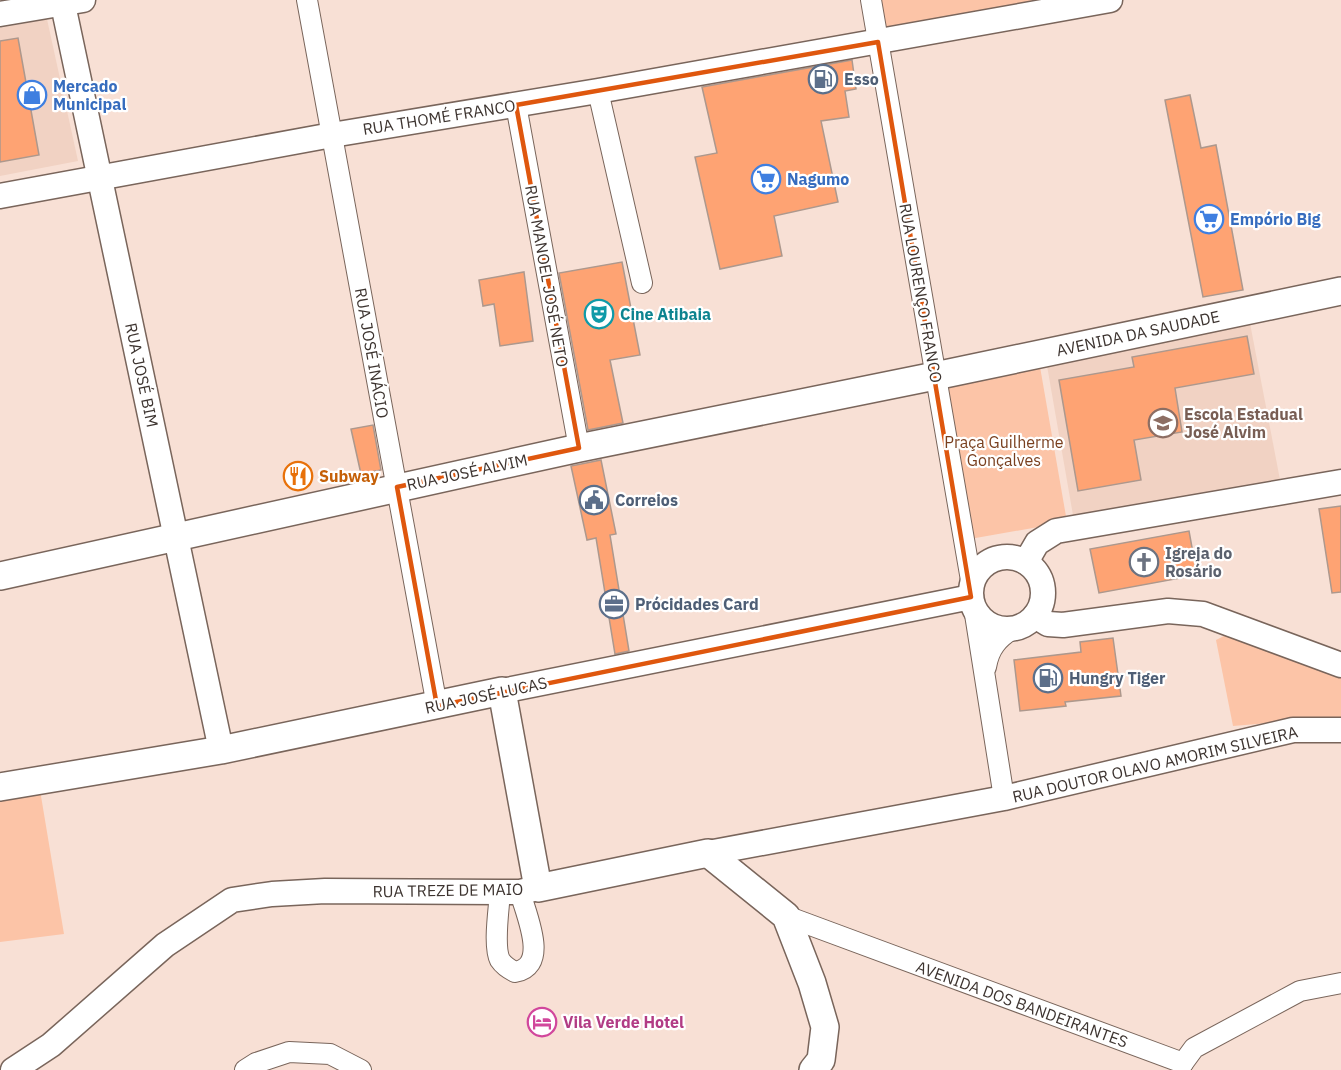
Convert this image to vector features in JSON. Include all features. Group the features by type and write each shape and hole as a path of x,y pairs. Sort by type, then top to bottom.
{"main road":[{"name":"AVENIDA DA SAUDADE","path":"935,376 1341,291"},
{"name":"RUA JOSÉ ALVIM","path":"0,576 579,448 935,376"},
{"name":"RUA JOSÉ LUCAS","path":"0,787 221,750 502,691"},
{"path":"502,691 519,891"},
{"name":"RUA TREZE DE MAIO","path":"519,891 708,853"},
{"name":"AVENIDA DOS BANDEIRANTES","path":"708,853 786,916"},
{"path":"786,916 812,983 825,1027 821,1060 813,1070"}],"street":[{"name":"RUA JOSÉ INÁCIO","path":"307,0 437,706"},
{"name":"RUA LOURENÇO FRANCO","path":"870,0 985,673 1004,798"},
{"name":"RUA THOMÉ FRANCO","path":"0,196 332,135 598,91 1109,0"},
{"path":"0,14 70,1"},
{"name":"RUA JOSÉ BIM","path":"70,1 100,178 221,750"},
{"path":"598,91 642,283"},
{"name":"RUA MANOEL JOSÉ NETO","path":"516,105 579,448"},
{"path":"1026,561 1037,543 1056,531 1341,482"},
{"path":"1015,557 1026,561 1041,580 1043,592 1041,605 1026,624 1014,628 991,625 981,617 972,597 975,575 992,560 1015,557"},
{"name":"RUA JOSÉ LUCAS","path":"502,691 972,597"},
{"path":"1035,615 1048,624 1063,625 1168,611 1203,614 1341,665"},
{"path":"985,673 987,658 993,644 1014,628"},
{"name":"RUA DOUTOR OLAVO AMORIM SILVEIRA","path":"1004,798 1293,730 1341,730"},
{"name":"RUA TREZE DE MAIO","path":"708,853 1004,798"},
{"name":"RUA TREZE DE MAIO","path":"13,1070 51,1045 165,945 232,900 272,894 326,891 519,891"},
{"name":"AVENIDA DOS BANDEIRANTES","path":"786,916 1185,1067 1194,1048 1300,991 1341,983"},
{"path":"245,1070 256,1063 289,1052 330,1054 361,1070"}],"highlighted area":[{"path":"878,42 971,597 437,706 397,487 579,448 516,105"}],"shaded area":[{"name":"Mercado Municipal","path":"47,19 78,161 0,176 0,28"},
{"name":"Escola Estadual José Alvim","path":"1249,318 1281,485 1074,521 1046,360"}],"green space":[{"path":"879,0 1047,0 885,31"},
{"name":"Praça Guilherme Gonçalves","path":"1039,361 1067,522 970,539 942,381"},
{"path":"1226,635 1341,677 1341,717 1233,726 1216,640"},
{"path":"40,790 64,934 0,942 0,798"}],"building":[{"path":"18,38 39,155 0,162 0,41"},
{"name":"Nagumo","path":"852,60 856,89 845,91 849,117 821,121 838,202 774,216 782,256 720,269 695,157 717,153 702,87"},
{"name":"Empório Big","path":"1190,95 1201,148 1216,145 1243,290 1203,297 1165,100"},
{"name":"Cine Atibaia","path":"622,262 640,355 610,360 623,423 588,430 559,273"},
{"path":"524,272 533,341 500,346 494,304 483,306 479,280"},
{"path":"1247,336 1254,374 1175,388 1182,432 1134,440 1141,480 1078,491 1059,380 1134,367 1132,357"},
{"path":"373,425 381,470 361,474 351,429"},
{"path":"601,460 616,534 610,535 629,651 615,654 596,538 587,540 571,466"},
{"path":"1341,506 1341,592 1332,593 1319,509"},
{"name":"Igreja do Rosário","path":"1189,531 1197,575 1099,593 1090,549"},
{"path":"1113,638 1121,696 1065,702 1066,706 1020,711 1014,660 1081,652 1080,642"}],"place":[{"name":"Esso","path":"823,79"},
{"name":"Mercado Municipal","path":"32,95"},
{"name":"Nagumo","path":"766,179"},
{"name":"Empório Big","path":"1209,219"},
{"name":"Cine Atibaia","path":"599,314"},
{"name":"Escola Estadual José Alvim","path":"1163,423"},
{"name":"Subway","path":"298,476"},
{"name":"Correios","path":"594,500"},
{"name":"Igreja do Rosário","path":"1144,562"},
{"name":"Prócidades Card","path":"614,604"},
{"name":"Hungry Tiger","path":"1048,678"},
{"name":"Vila Verde Hotel","path":"542,1022"}]}
